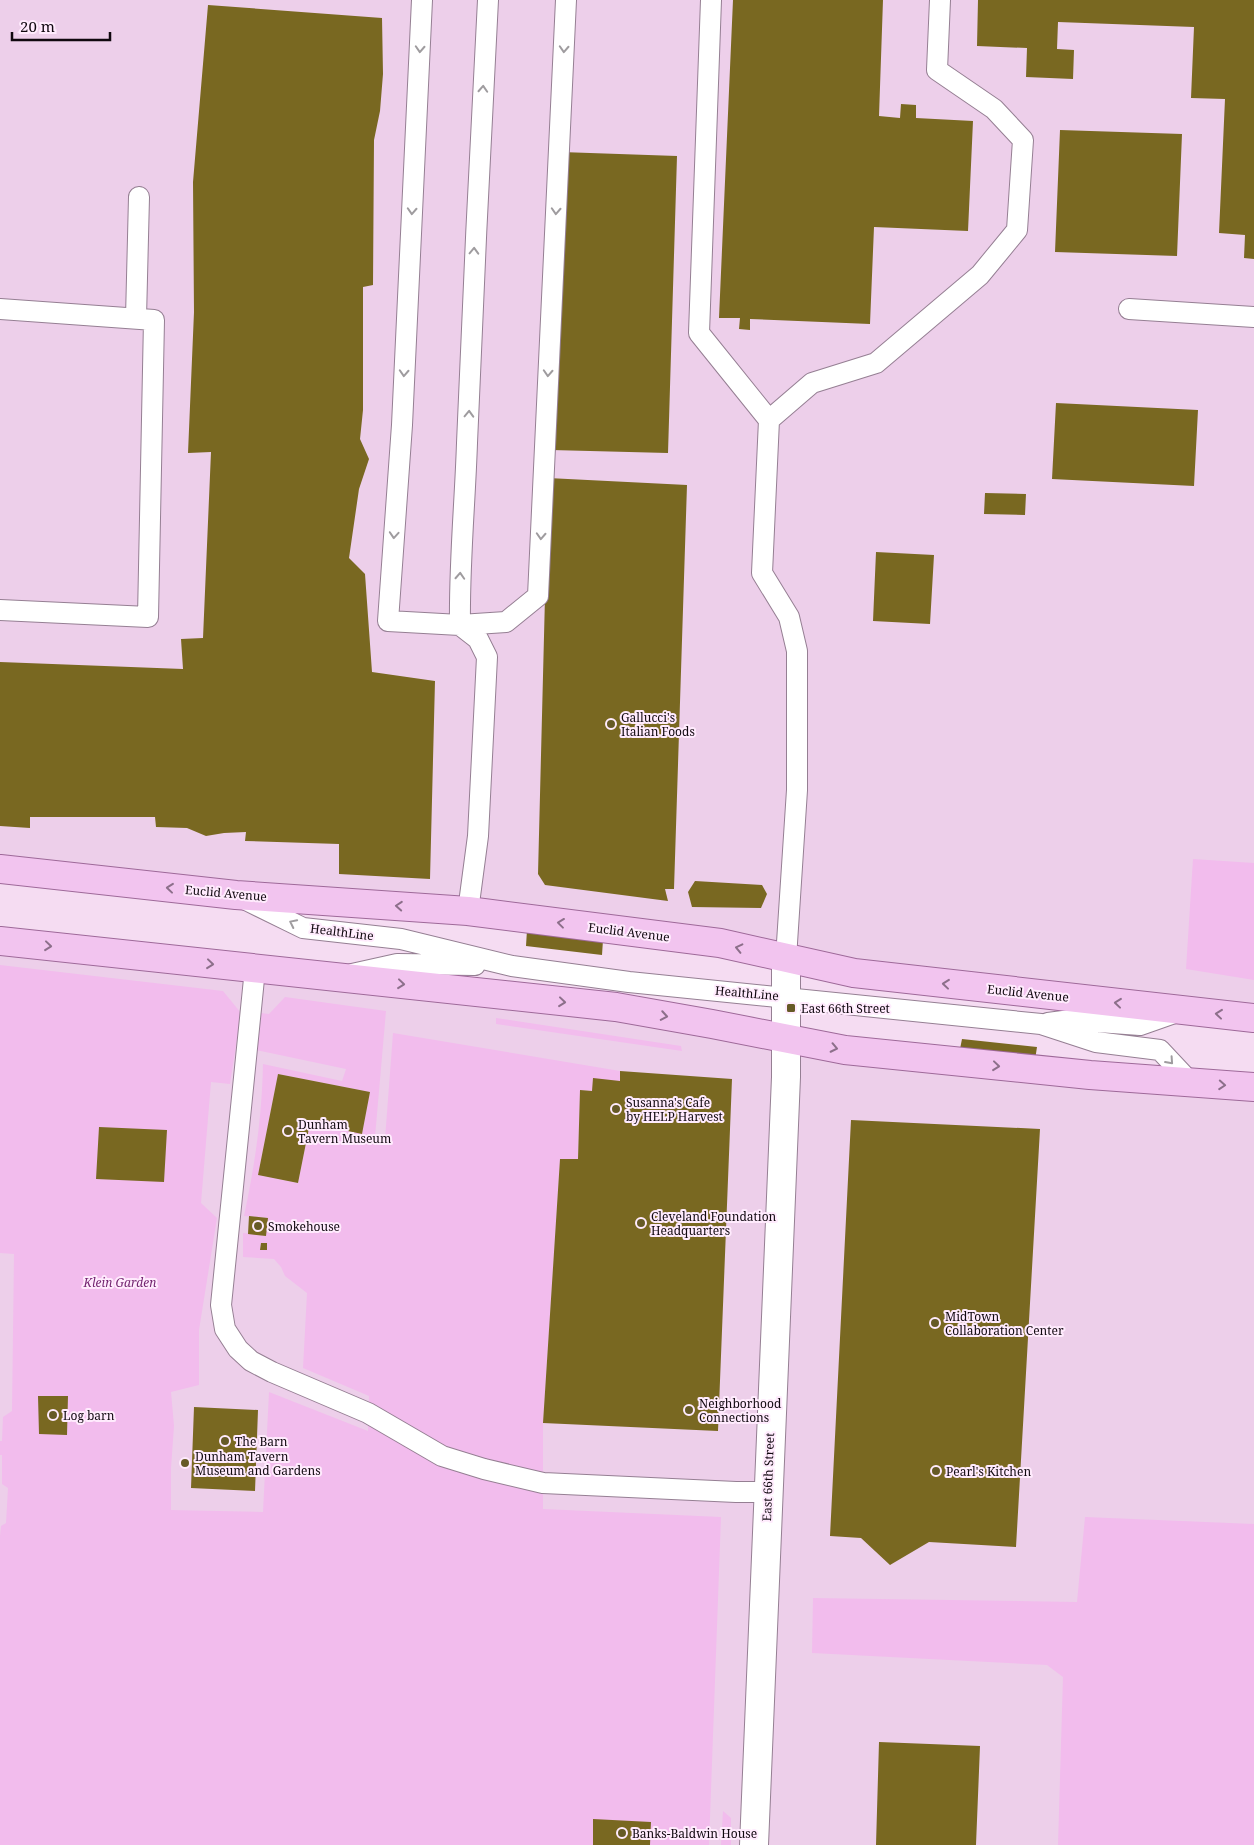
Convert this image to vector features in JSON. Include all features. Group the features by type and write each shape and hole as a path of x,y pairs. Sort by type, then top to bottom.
{"main road":[{"name":"Euclid Avenue","path":"0,869 236,895 468,911 720,944 854,973 898,979 1254,1018"},
{"path":"0,941 616,1007 845,1050 1090,1075 1254,1087"}],"street":[{"name":"East 66th Street","path":"754,1845 786,1038 786,958"}],"lane":[{"path":"422,0 402,425 388,621 460,625 506,622 538,596 566,0"},
{"path":"460,625 459,592 467,446 474,248 488,0"},
{"path":"710,0 699,333 769,420 762,573 789,617 797,651 796,790 786,958"},
{"path":"769,420 812,383 876,364 980,275 1016,230 1022,140 994,110 936,70 940,0"},
{"path":"136,318 139,198"},
{"path":"0,309 154,320 148,617 0,610"},
{"path":"1129,309 1254,317"},
{"path":"460,625 478,639 487,657 478,836 468,911"},
{"name":"HealthLine","path":"236,895 303,928 401,939 512,966 629,982 1041,1024 1096,1042 1160,1050 1190,1082"},
{"name":"HealthLine","path":"335,978 397,964 512,966"},
{"path":"254,969 221,1305 225,1329 238,1349 251,1361 368,1414 442,1456 484,1469 543,1483 768,1492"},
{"name":"HealthLine","path":"1041,1024 1071,1020 1140,1024 1184,1010"}],"shaded area":[{"path":"0,0 1254,0 1254,1017 786,958 0,869"},
{"path":"0,941 1254,1087 1254,1845 0,1845"}],"green space":[{"path":"1193,859 1254,863 1254,980 1186,969"},
{"name":"Klein Garden","path":"0,965 223,991 241,1013 230,1084 211,1082 201,1203 217,1218 199,1330 199,1385 171,1392 174,1426 171,1510 263,1512 269,1392 368,1431 369,1396 303,1368 307,1293 285,1276 281,1267 274,1259 243,1257 243,1233 266,1235 268,1218 244,1216 257,1140 263,1064 342,1081 346,1069 256,1050 261,1013 269,1014 285,997 386,1011 375,1137 385,1139 393,1033 620,1071 620,1081 592,1091 580,1090 578,1159 560,1159 543,1423 543,1509 721,1517 709,1845 0,1845 0,1536 1,1526 6,1523 8,1488 2,1484 0,1441 2,1441 3,1417 12,1411 14,1254 0,1253","holes":["278,1074 370,1092 362,1134 310,1123 298,1183 258,1175"]},
{"path":"496,1018 681,1046 682,1051 496,1024"},
{"path":"1085,1517 1254,1524 1254,1845 1058,1845 1063,1677 1047,1665 812,1653 813,1598 1077,1602"},
{"path":"723,1811 731,1818 731,1845 721,1845"}],"building":[{"path":"733,0 883,0 879,116 900,118 901,104 916,105 916,118 973,121 968,231 874,227 870,324 750,319 750,330 739,329 740,318 719,318"},
{"path":"978,0 1254,0 1254,259 1244,258 1245,235 1219,233 1225,99 1191,98 1194,27 1058,22 1057,49 1074,50 1073,79 1026,77 1027,48 977,46"},
{"path":"208,5 382,18 383,74 380,111 374,140 373,285 363,287 363,410 360,439 369,459 359,489 349,558 365,574 372,672 435,681 430,879 339,874 339,844 245,841 246,832 206,836 187,828 156,827 155,817 30,817 30,828 0,826 0,662 183,669 181,639 203,638 211,452 188,453 194,312 193,182"},
{"path":"1060,130 1182,134 1177,256 1055,252"},
{"path":"561,152 677,156 668,453 551,450"},
{"path":"1056,403 1198,410 1194,486 1052,479"},
{"name":"Gallucci's Italian Foods","path":"548,478 687,485 674,889 665,889 668,901 545,885 538,874"},
{"path":"985,493 1026,494 1025,515 984,514"},
{"path":"876,552 934,555 930,624 873,621"},
{"path":"695,881 762,885 767,894 761,908 692,907 688,892"},
{"path":"527,930 603,940 602,955 526,946"},
{"path":"962,1039 1037,1047 1035,1060 960,1049"},
{"name":"Cleveland Foundation Headquarters","path":"620,1071 732,1079 718,1431 543,1423 560,1159 578,1159 580,1090 592,1091 593,1078 620,1081"},
{"name":"Dunham Tavern Museum","path":"278,1074 370,1092 362,1134 310,1123 298,1183 258,1175"},
{"name":"MidTown Collaboration Center","path":"851,1120 1040,1129 1016,1547 929,1542 890,1565 861,1538 830,1536"},
{"path":"99,1127 167,1130 164,1182 96,1179"},
{"name":"Smokehouse","path":"249,1216 268,1218 266,1236 248,1234"},
{"path":"261,1243 267,1243 267,1250 260,1250"},
{"name":"Log barn","path":"38,1396 68,1396 67,1435 39,1434"},
{"name":"The Barn","path":"194,1407 258,1410 255,1491 191,1488"},
{"path":"879,1742 980,1746 976,1845 876,1845"},
{"name":"Banks-Baldwin House","path":"593,1819 651,1822 650,1845 593,1845"}],"place":[{"name":"Gallucci's Italian Foods","path":"611,724"},
{"name":"East 66th Street","path":"791,1008"},
{"name":"Susanna's Cafe by HELP Harvest","path":"616,1109"},
{"name":"Dunham Tavern Museum","path":"288,1131"},
{"name":"Cleveland Foundation Headquarters","path":"641,1223"},
{"name":"Smokehouse","path":"258,1226"},
{"name":"MidTown Collaboration Center","path":"935,1323"},
{"name":"Neighborhood Connections","path":"689,1410"},
{"name":"Log barn","path":"53,1415"},
{"name":"The Barn","path":"225,1441"},
{"name":"Dunham Tavern Museum and Gardens","path":"185,1463"},
{"name":"Pearl's Kitchen","path":"936,1471"},
{"name":"Banks-Baldwin House","path":"622,1833"}]}
